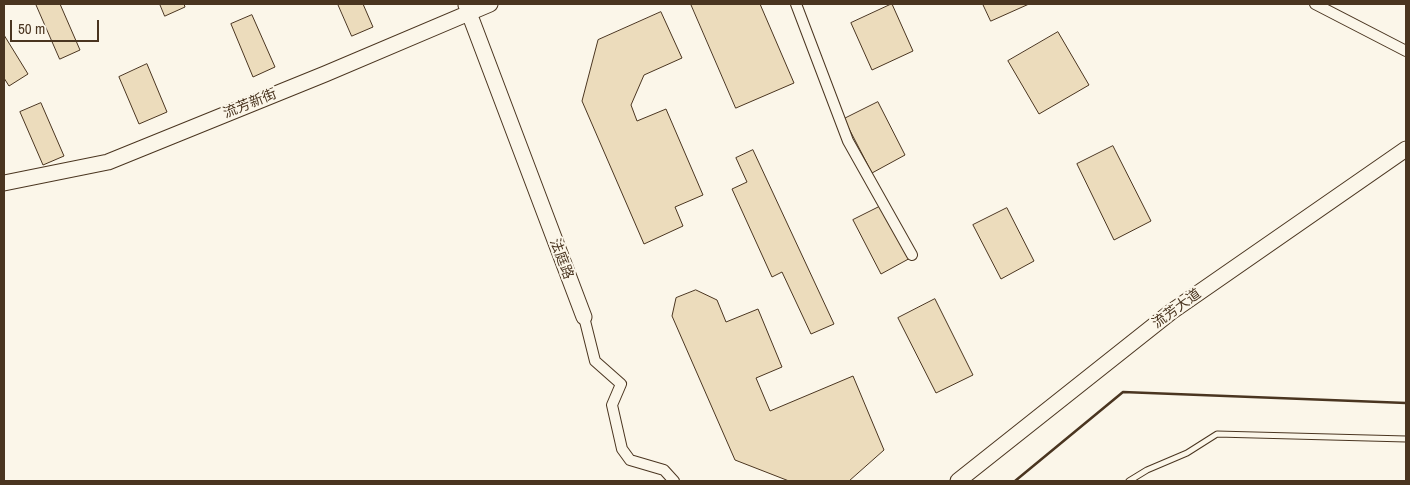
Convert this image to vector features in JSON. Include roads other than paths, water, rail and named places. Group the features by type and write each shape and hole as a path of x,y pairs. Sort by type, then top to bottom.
{"main road":[{"name":"流芳新街","path":"4,183 108,162 325,74 468,8 490,4"},
{"name":"法庭路","path":"468,8 584,317"},
{"name":"流芳大道","path":"958,481 1171,312 1406,149"}],"street":[{"path":"796,4 848,142 912,255"},
{"path":"1315,4 1406,51"},
{"name":"法庭路","path":"584,317 595,361 621,384 612,405 622,449 630,460 664,470 674,481"}],"lane":[{"path":"1129,481 1147,470 1187,453 1217,434 1406,439"}]}
